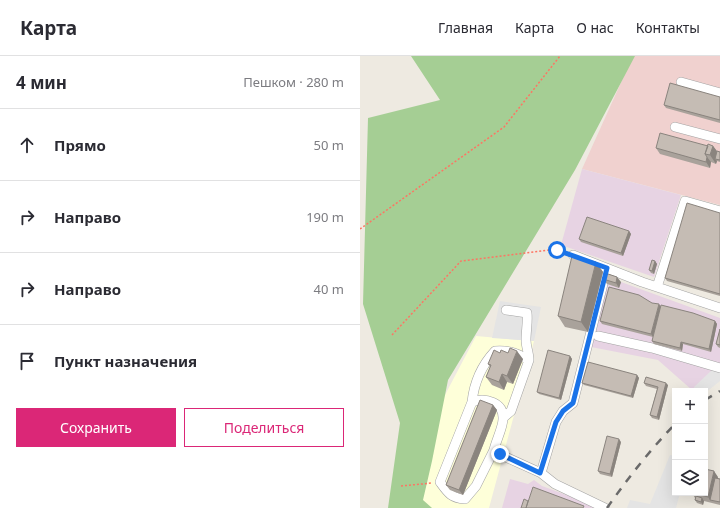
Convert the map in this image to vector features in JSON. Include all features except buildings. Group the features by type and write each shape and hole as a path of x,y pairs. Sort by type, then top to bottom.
{"street":[{"path":"681,82 720,93"},
{"path":"675,127 720,140"},
{"path":"657,287 684,201 720,211"},
{"path":"573,254 657,287 720,308"},
{"path":"540,473 556,422 563,411 573,403 607,268"},
{"path":"503,418 511,411 529,360 529,351 526,341 527,313 506,310"},
{"path":"598,336 652,348 720,368"},
{"path":"472,402 485,400 494,402 501,408 503,418 494,450 476,486 466,499 456,499 449,494 440,482 472,402 474,388 478,377 488,358 495,351 505,350 517,353 529,360"},
{"path":"494,450 540,473 555,484 605,508"}],"path":[{"path":"360,229 504,127 560,56"},
{"path":"392,335 461,261 557,250 573,254"},
{"path":"400,486 440,482"}],"shaded area":[{"path":"631,56 720,56 720,205 582,169 628,67"},
{"path":"582,169 681,195 654,277 561,245"},
{"path":"621,282 720,318 720,363 694,388 690,388 658,360 591,347 607,284"},
{"path":"500,301 541,307 534,341 492,338"},
{"path":"476,336 534,341 489,508 399,508 394,492"},
{"path":"713,369 720,372 720,381 708,391 708,388 694,387"},
{"path":"670,455 672,455 672,496 679,496 676,508 627,508 630,500 650,504"},
{"path":"510,479 528,484 534,480 542,486 591,504 595,508 502,508"}],"green space":[{"path":"411,56 635,56 575,170 448,380 423,500 432,508 388,508 400,423 363,304 368,118 440,100"}],"railway":[{"path":"708,398 720,391"},
{"path":"607,508 640,464 672,427"}],"route":[{"path":"500,454 540,473 556,422 563,411 573,403 607,268 573,254 557,250"}]}
